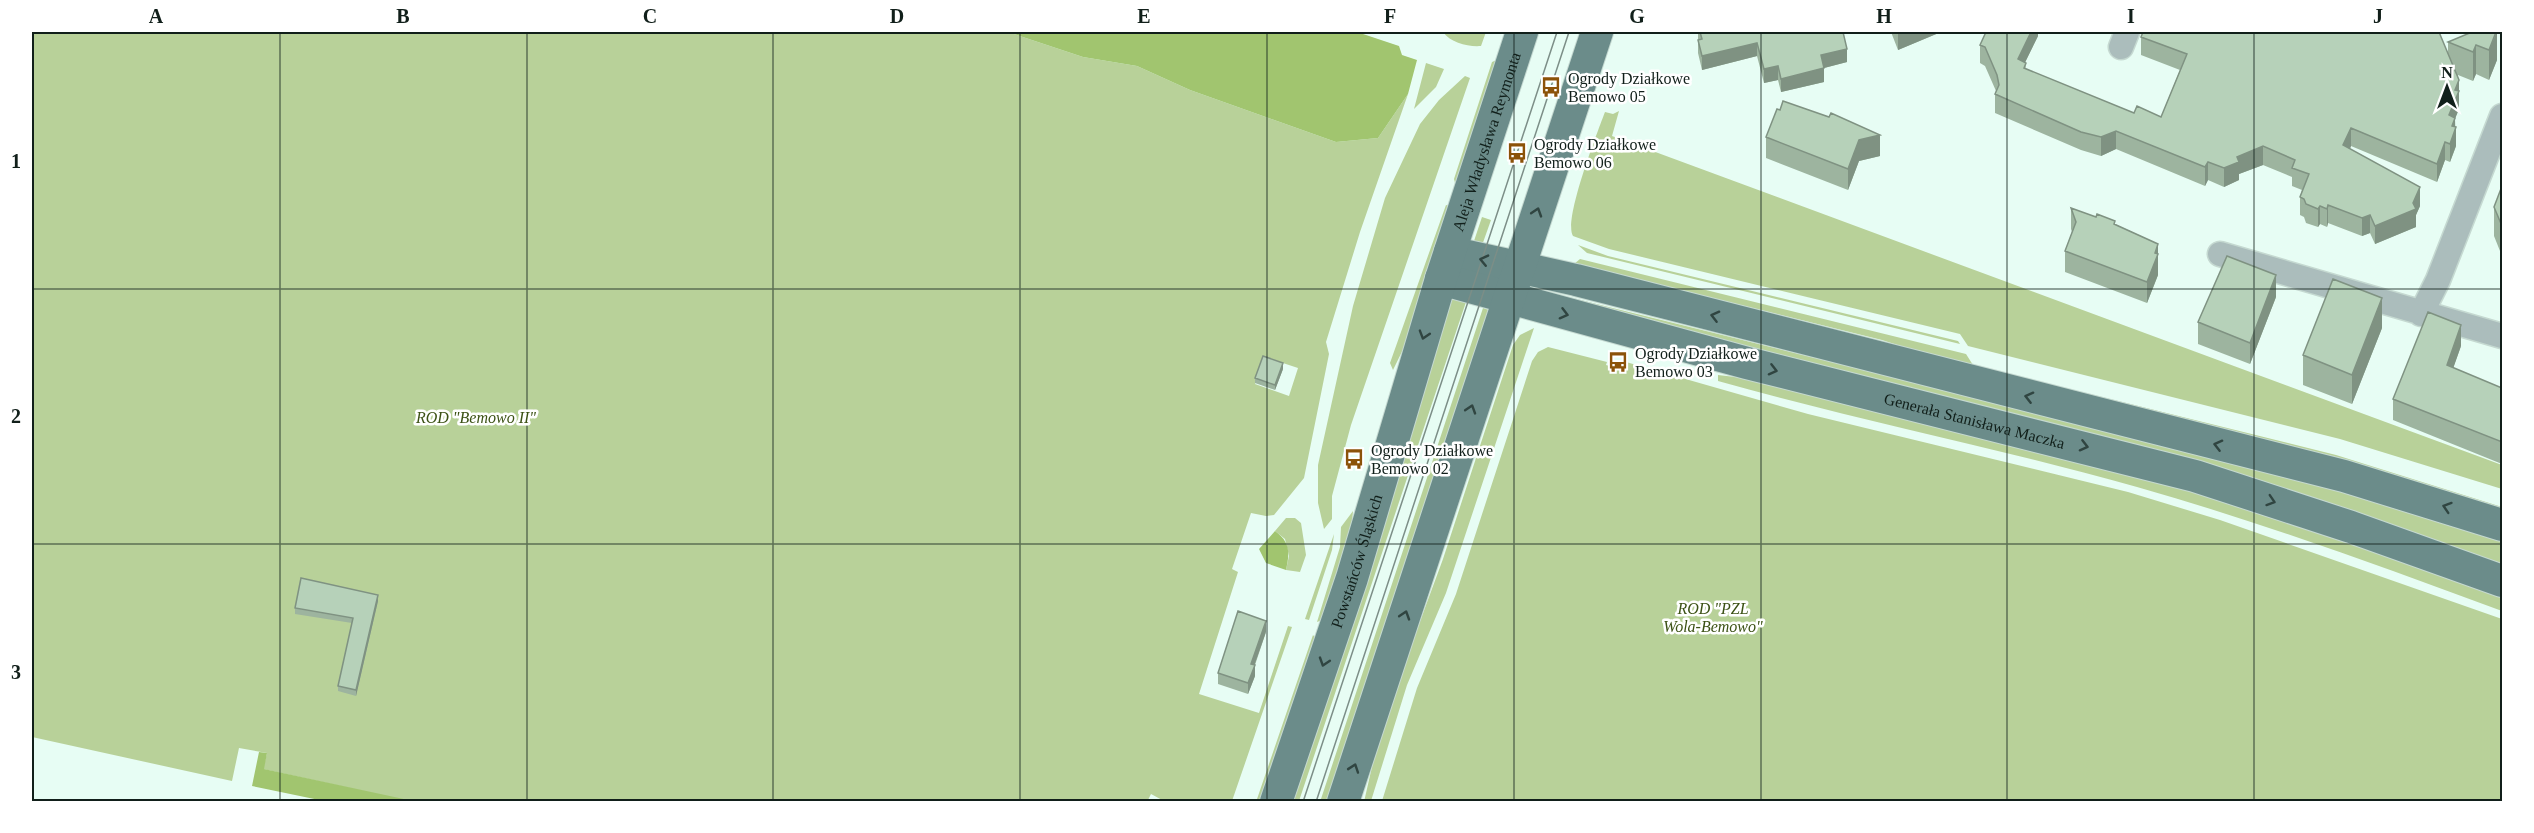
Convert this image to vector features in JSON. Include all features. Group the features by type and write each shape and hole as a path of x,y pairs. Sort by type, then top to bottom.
{"main road":[{"name":"Aleja Władysława Reymonta","path":"1446,265 1522,32"},
{"path":"1343,801 1597,32"},
{"name":"Generała Stanisława Maczka","path":"1446,265 1518,268 2344,476 2502,525"},
{"name":"Generała Stanisława Maczka","path":"1446,265 1508,298 1747,363 2194,476 2351,527 2502,581"},
{"name":"Powstańców Śląskich","path":"1276,801 1352,578 1446,265"}],"street":[{"path":"2421,314 2438,280 2502,116"},
{"path":"2220,254 2502,336"}],"green space":[{"name":"ROD \"Bemowo II\"","path":"32,32 1008,32 1083,57 1137,66 1190,90 1336,142 1378,138 1408,94 1360,232 1326,342 1329,354 1304,478 1274,515 1251,513 1232,569 1238,572 1199,694 1259,713 1288,626 1292,627 1232,801 1164,801 1151,794 1147,802 413,802 263,769 267,753 239,748 232,781 32,737","holes":["1265,357 1298,368 1289,396 1255,384"]},
{"path":"1008,32 1357,32 1399,46 1402,55 1417,60 1408,94 1378,138 1336,142 1190,90 1137,66 1083,57"},
{"path":"1443,32 1486,32 1481,46 1476,46 1455,42"},
{"path":"1499,59 1461,185 1455,183 1454,179 1492,62"},
{"path":"1426,63 1444,69 1436,87 1414,109"},
{"path":"1465,76 1470,78 1351,425 1332,496 1332,519 1324,529 1318,503 1318,465 1353,306 1385,198 1420,124 1439,100"},
{"path":"1619,111 1612,136 2502,465 2502,489 2340,439 1968,346 1960,334 1609,249 1573,236 1571,227 1573,213 1595,138 1605,112 1613,114"},
{"path":"1446,205 1453,207 1415,325 1393,370 1390,363"},
{"path":"1482,217 1491,220 1480,251 1473,244"},
{"path":"1578,245 1608,256 1958,341 1960,344 1587,253"},
{"path":"1580,259 1966,354 1973,365 2336,455 2502,507 2502,515 1961,366 1882,340 1574,264"},
{"path":"1564,296 2309,480 2502,539 2502,569 1563,300"},
{"path":"1454,298 1466,302 1299,801 1289,802 1450,300"},
{"path":"1483,308 1489,310 1331,801 1320,802"},
{"path":"1534,328 1446,593 1407,685 1371,801 1364,802 1381,727 1443,559 1513,345 1520,335"},
{"name":"ROD \"PZL Wola-Bemowo\"","path":"1548,347 1607,362 1606,365 1623,370 1626,362 1808,414 2128,492 2220,520 2502,619 2502,801 1382,801 1417,688 1456,594 1532,361 1538,352"},
{"path":"1718,375 1761,380 2227,499 2502,596 2502,611 2321,546 2137,487 1770,395 1718,381"},
{"path":"1353,511 1350,544 1325,619 1317,622 1340,547 1341,527"},
{"path":"1286,518 1295,518 1301,523 1306,555 1300,572 1286,570 1289,556 1285,539 1275,531"},
{"path":"1275,531 1284,539 1288,548 1286,570 1266,563 1259,549"},
{"path":"1334,534 1332,550 1309,620 1305,619"},
{"path":"1313,635 1317,640 1266,801 1256,802"},
{"path":"259,752 267,753 264,769 413,801 324,801 252,786"}],"building":[{"path":"1700,32 1843,32 1847,49 1821,55 1824,68 1781,79 1778,66 1764,69 1757,43 1702,56 1698,40 1702,39"},
{"path":"1986,32 2031,32 2018,59 2026,63 2024,68 2134,113 2137,106 2161,117 2187,54 2141,37 2143,32 2439,32 2459,80 2455,90 2459,91 2449,115 2455,118 2452,126 2456,127 2450,144 2445,142 2437,164 2351,128 2343,145 2420,187 2413,203 2416,209 2375,226 2370,215 2362,218 2328,205 2327,209 2320,206 2318,209 2306,204 2300,197 2309,174 2292,168 2295,160 2263,146 2237,157 2239,162 2224,168 2208,162 2205,167 2116,131 2101,137 2081,132 1995,94 1999,85 1997,75 1985,47 1980,45"},
{"path":"2472,32 2496,32 2489,50 2476,45 2473,52 2448,42"},
{"path":"1783,101 1829,117 1831,113 1880,135 1859,140 1848,169 1766,137 1777,109 1780,110"},
{"path":"2502,186 2502,226 2494,207"},
{"path":"2071,208 2115,221 2114,224 2158,244 2155,253 2158,254 2147,282 2065,251 2076,222"},
{"path":"2227,256 2276,275 2250,343 2198,322"},
{"path":"2333,279 2382,298 2352,375 2303,355"},
{"path":"2428,312 2461,325 2447,365 2502,388 2502,442 2393,399"},
{"path":"1263,356 1283,363 1275,385 1255,378"},
{"path":"301,578 378,595 356,690 338,686 353,618 295,608"},
{"path":"1238,611 1266,621 1251,664 1255,665 1248,683 1218,673"}],"tram line":[{"path":"1303,802 1557,32"},
{"path":"1316,802 1569,32"}],"place":[{"name":"Ogrody Działkowe Bemowo 05","path":"1551,87"},
{"name":"Ogrody Działkowe Bemowo 06","path":"1517,153"},
{"name":"Ogrody Działkowe Bemowo 03","path":"1618,362"},
{"name":"Ogrody Działkowe Bemowo 02","path":"1354,459"}]}
